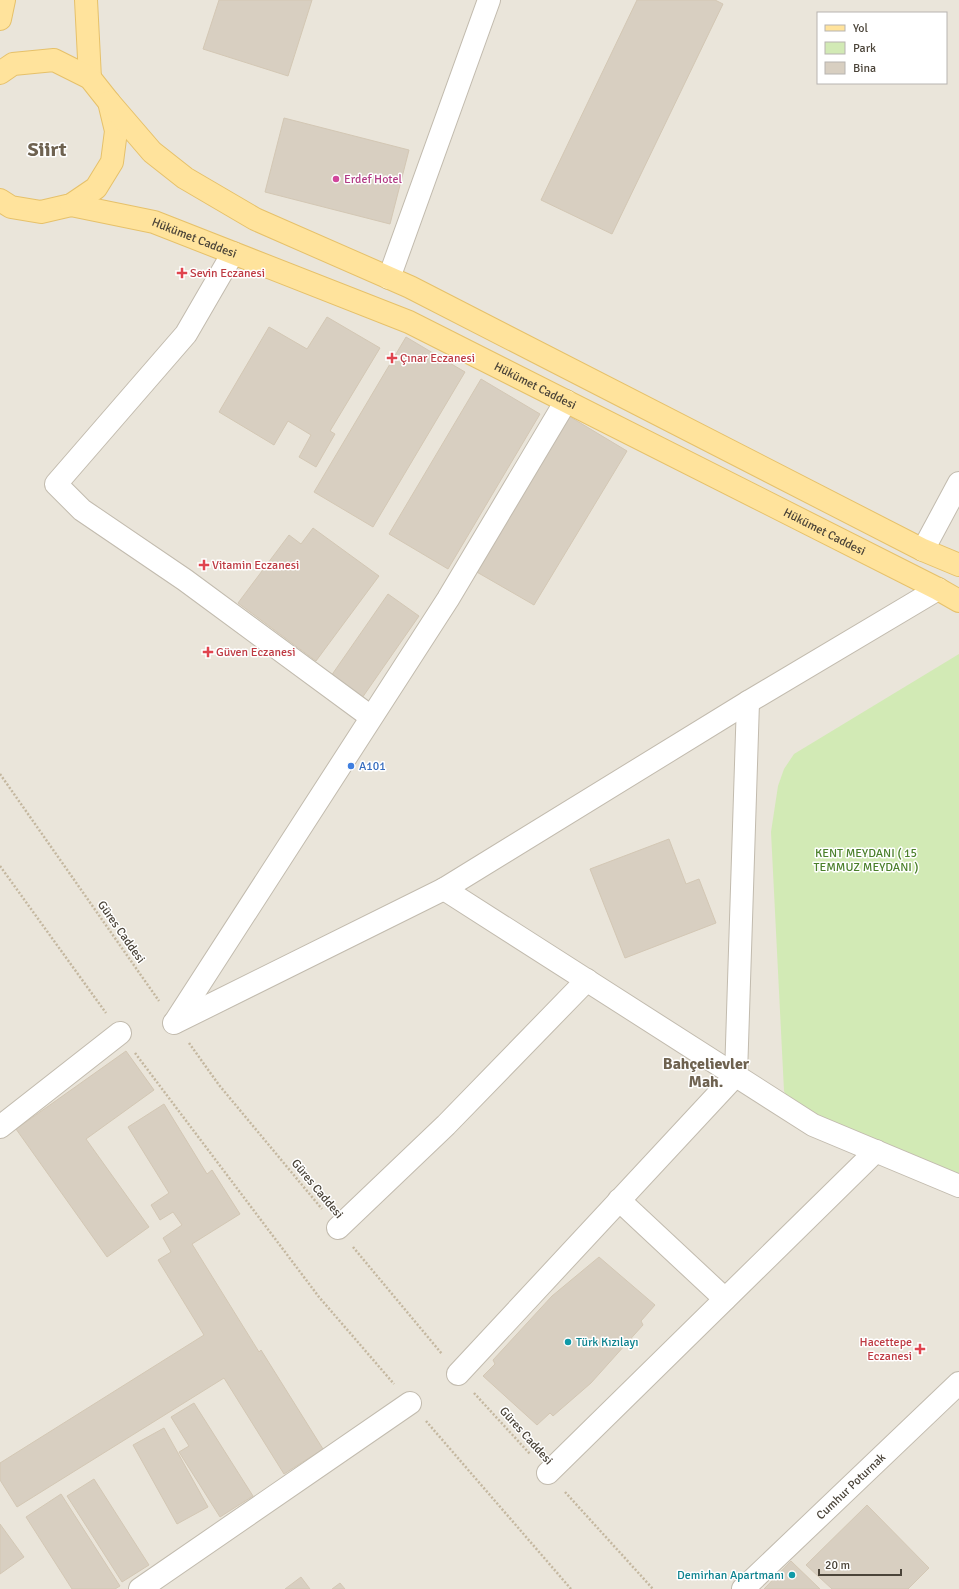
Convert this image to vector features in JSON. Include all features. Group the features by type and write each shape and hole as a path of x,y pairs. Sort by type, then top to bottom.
{"main road":[{"path":"0,19 4,0"},
{"path":"86,0 90,78"},
{"path":"0,73 14,64 54,60 90,78 108,102 152,152 185,178 256,219 431,298 923,550 959,565"},
{"path":"4,206 41,212 71,206 96,188 112,162 116,131 108,102"},
{"name":"Hükümet Caddesi","path":"71,206 154,222 409,322 938,589 959,601"}],"street":[{"path":"389,278 488,0"},
{"path":"233,253 186,334 56,484 82,510 185,580 372,717"},
{"path":"174,1023 448,598 566,401"},
{"path":"923,550 959,483"},
{"path":"174,1023 444,889 748,702 938,589"},
{"path":"458,1374 736,1075 748,702"},
{"path":"444,889 813,1125 959,1186"},
{"path":"338,1228 446,1125 587,980"},
{"path":"0,1127 120,1033"},
{"path":"548,1474 876,1152"},
{"path":"620,1200 726,1299"},
{"name":"Cumhur Poturnak","path":"743,1589 959,1383"},
{"path":"140,1589 410,1403"}],"path":[{"name":"Güres Caddesi","path":"0,774 219,1085 458,1374 653,1589"},
{"path":"0,866 120,1033 318,1297 571,1589"}],"shaded area":[{"path":"0,0 959,0 959,1589 0,1589"}],"green space":[{"name":"KENT MEYDANI ( 15 TEMMUZ MEYDANI )","path":"959,654 959,1180 790,1103 784,1091 771,832 778,786 784,769 794,754"}],"building":[{"path":"219,0 312,0 288,76 203,49"},
{"path":"637,0 715,0 723,4 612,234 541,200"},
{"path":"284,118 409,150 390,224 265,192"},
{"path":"327,317 380,348 330,431 335,434 316,467 299,457 311,435 288,421 274,445 219,412 269,327 307,349"},
{"path":"406,337 465,372 373,527 314,492"},
{"path":"481,379 540,414 448,569 389,534"},
{"path":"567,415 627,451 534,605 475,571"},
{"path":"313,528 379,576 316,661 238,603 289,535 301,544"},
{"path":"388,594 419,616 362,698 331,676"},
{"path":"669,839 686,884 699,879 716,923 625,958 590,869"},
{"path":"126,1051 154,1090 86,1139 149,1227 107,1257 16,1129"},
{"path":"164,1104 207,1174 212,1170 240,1214 192,1244 259,1352 261,1350 323,1449 284,1474 224,1378 17,1507 0,1480 0,1463 204,1335 158,1260 171,1252 163,1238 182,1225 173,1212 160,1220 151,1205 169,1193 128,1127"},
{"name":"Türk Kızılayı","path":"599,1257 655,1305 641,1321 643,1325 591,1383 553,1416 550,1413 537,1425 483,1376 495,1364 493,1360 552,1296"},
{"path":"194,1403 253,1496 220,1517 179,1452 189,1446 171,1417"},
{"path":"164,1428 208,1507 177,1524 133,1445"},
{"path":"94,1479 149,1565 122,1582 67,1496"},
{"path":"61,1494 120,1586 115,1589 72,1589 26,1517"},
{"path":"867,1505 929,1568 908,1589 832,1589 806,1565"},
{"path":"0,1524 24,1557 0,1574"},
{"name":"Demirhan Apartmanı","path":"791,1561 820,1589 764,1589"},
{"path":"301,1577 310,1589 285,1589"},
{"path":"340,1583 345,1589 332,1589"}],"place":[{"name":"Erdef Hotel","path":"336,179"},
{"name":"Sevin Eczanesi","path":"182,273"},
{"name":"Çınar Eczanesi","path":"392,358"},
{"name":"Vitamin Eczanesi","path":"204,565"},
{"name":"Güven Eczanesi","path":"208,652"},
{"name":"A101","path":"351,766"},
{"name":"Türk Kızılayı","path":"568,1342"},
{"name":"Hacettepe Eczanesi","path":"920,1349"},
{"name":"Demirhan Apartmanı","path":"792,1575"}],"district":[{"name":"Siirt","path":"47,149"},
{"name":"Bahçelievler Mah.","path":"706,1073"}]}
